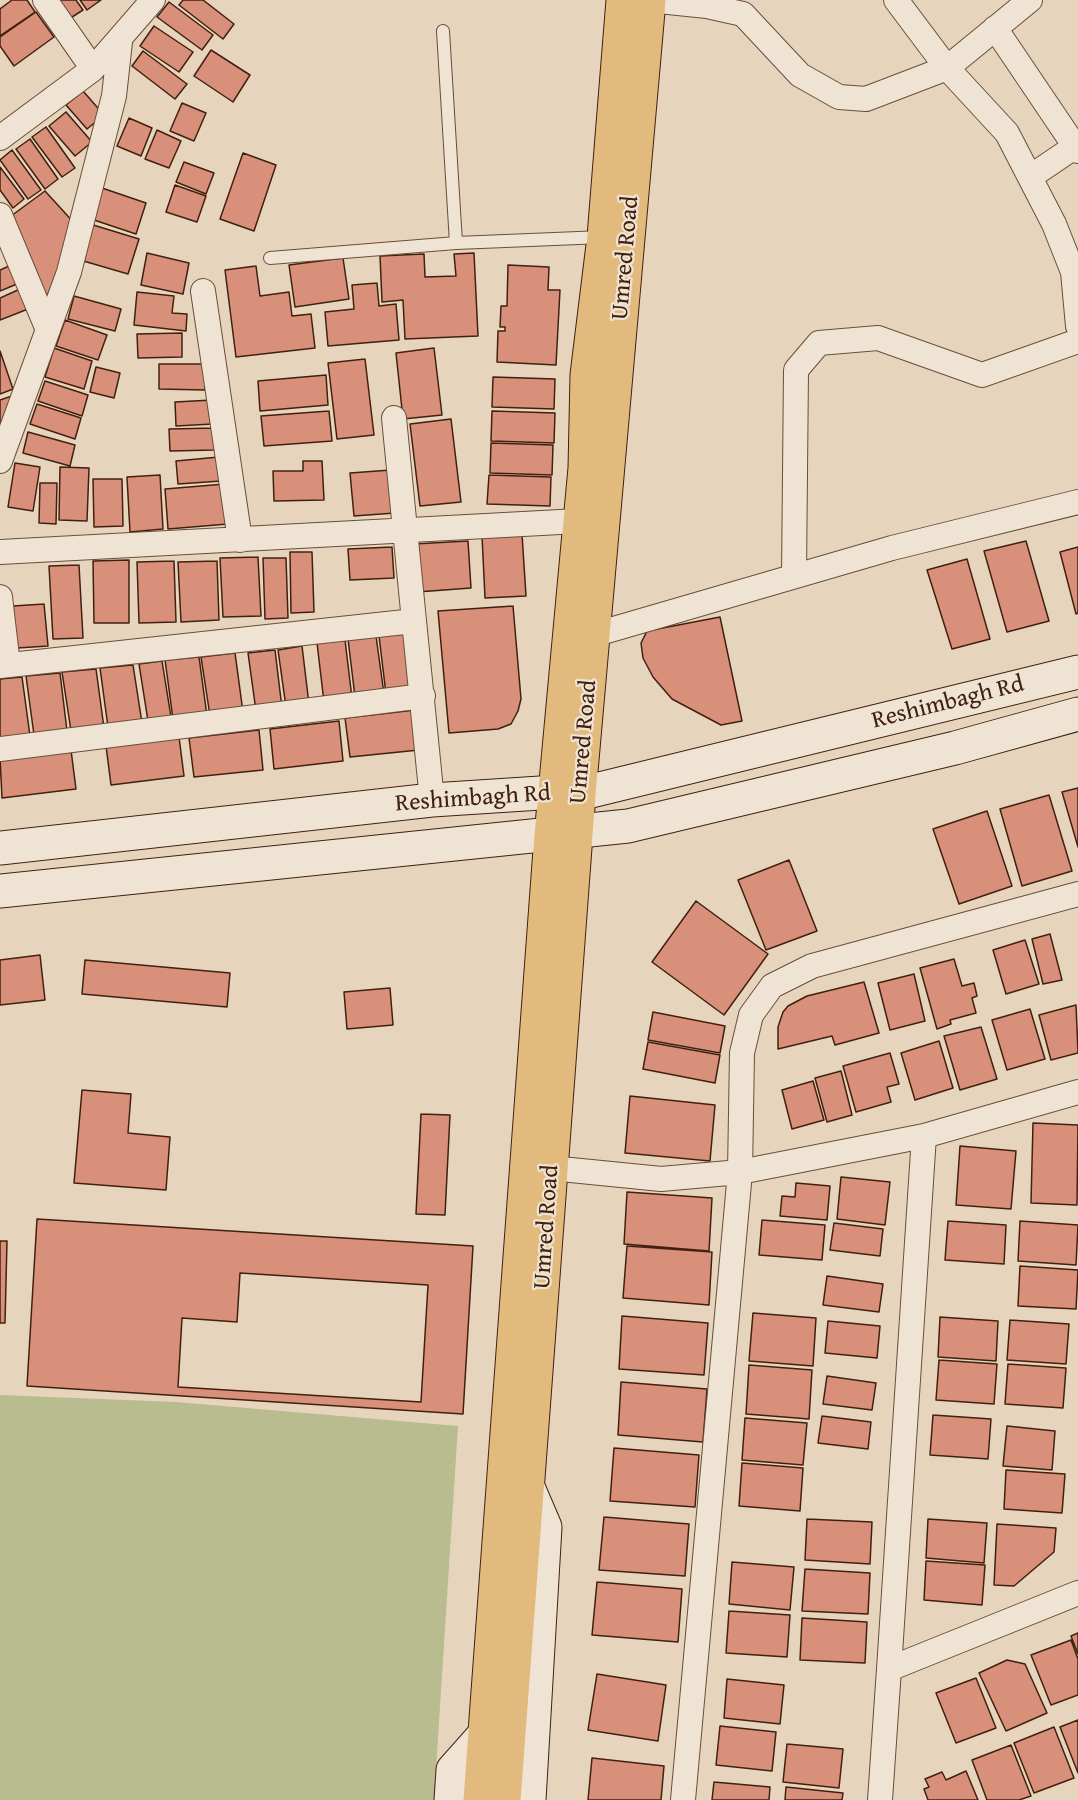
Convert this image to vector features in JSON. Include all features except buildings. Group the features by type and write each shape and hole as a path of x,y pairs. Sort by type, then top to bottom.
{"main road":[{"path":"480,1800 527,1336 567,793 581,636 579,521 587,424 587,375 616,238 623,0"},
{"name":"Umred Road","path":"581,636 616,238 649,0"},
{"name":"Reshimbagh Rd","path":"0,848 432,800 567,793 1078,672"},
{"path":"0,891 564,835 628,826 770,793 1078,714"},
{"name":"Umred Road","path":"504,1800 527,1485 527,1336 551,1168 564,835"},
{"path":"527,1485 545,1527 529,1800"},
{"path":"451,1800 453,1770 485,1734"}],"street":[{"path":"45,0 93,69"},
{"path":"0,138 93,69 120,42 153,0"},
{"path":"649,0 707,6 743,14 800,75 839,97 866,99 947,68 1030,0"},
{"path":"896,0 947,68 1007,133 1054,224 1073,272 1078,326"},
{"path":"995,28 1077,148 1030,177"},
{"path":"0,461 69,272 111,107 120,42"},
{"path":"0,215 48,330"},
{"path":"203,291 240,540"},
{"path":"794,576 796,370 819,343 878,338 982,375 1078,341"},
{"path":"394,418 432,800"},
{"path":"581,636 892,548 1078,502"},
{"path":"0,552 579,521"},
{"path":"0,597 4,666 414,621"},
{"path":"0,749 423,696"},
{"path":"683,1800 740,1172 742,1053 751,1015 772,986 812,966 1078,894"},
{"path":"551,1168 661,1179 740,1172 924,1136 1078,1092"},
{"path":"880,1800 924,1136"},
{"path":"889,1669 1078,1592"}],"lane":[{"path":"442,31 456,243"},
{"path":"270,258 456,243 616,238"}],"green space":[{"path":"0,1395 176,1402 458,1426 434,1800 0,1800"}]}
